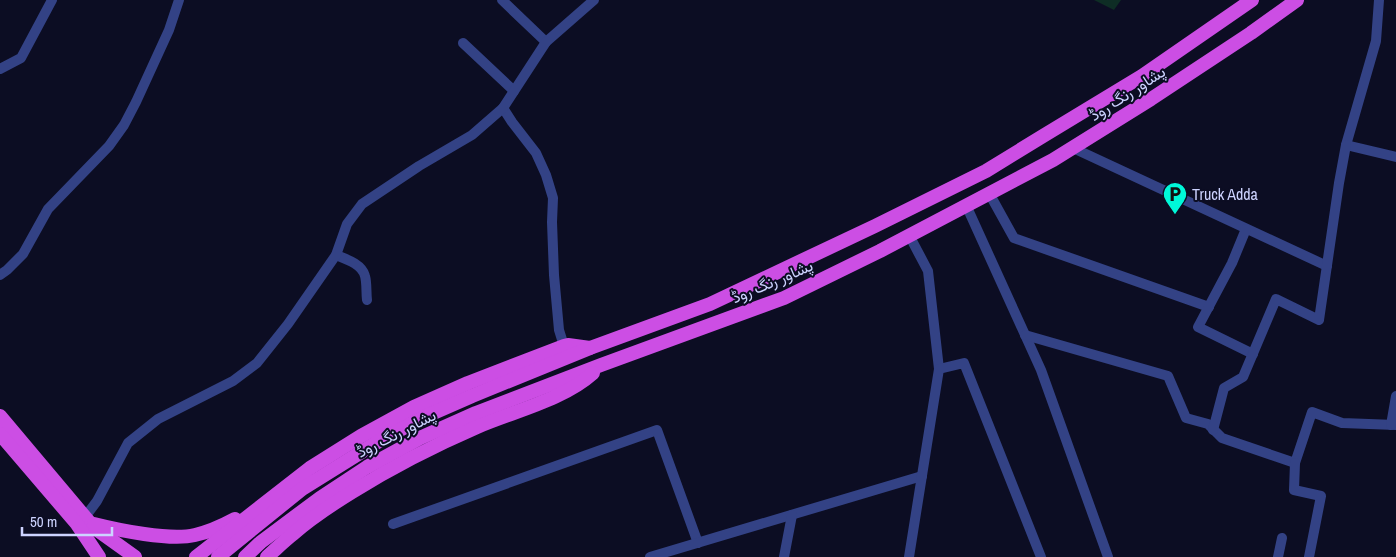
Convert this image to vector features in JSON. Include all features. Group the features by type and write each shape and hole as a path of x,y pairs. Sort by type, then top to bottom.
{"highway":[{"name":"پشاور رنگ روڈ","path":"218,557 302,489 379,441 424,417 472,396 590,348 718,300 876,226 986,170 1142,76 1252,0"},
{"name":"پشاور رنگ روڈ","path":"244,557 320,498 367,467 420,438 476,413 784,298 909,236 1073,148 1251,34 1297,0"},
{"path":"196,557 310,468 361,436 414,408 468,383 564,346 590,348"},
{"path":"267,557 294,533 333,504 384,472 477,426 542,402 580,384 601,365"},
{"path":"0,416 89,526 135,557"},
{"path":"0,434 77,524 174,537 193,536 211,531 258,507"},
{"path":"89,526 99,557"}],"street":[{"path":"0,68 22,58 52,0"},
{"path":"0,275 23,254 48,209 109,146 124,125 169,30 180,0"},
{"path":"502,0 546,42"},
{"path":"1213,430 1224,388 1243,378 1276,299 1319,320 1346,145 1376,41 1379,0"},
{"path":"89,526 97,501 128,443 158,419 233,381 257,364 288,324 336,255 346,224 362,204 418,166 472,135 503,108 546,42 587,2"},
{"path":"463,43 514,91"},
{"path":"503,108 536,153 546,175 553,198 554,275 559,330 564,346"},
{"path":"1346,145 1396,157"},
{"path":"1073,148 1327,266"},
{"path":"989,193 1014,238 1209,307"},
{"path":"966,205 1041,370 1108,557"},
{"path":"1246,229 1232,263 1198,327 1253,354"},
{"path":"909,236 928,272 939,369 909,557"},
{"path":"336,255 361,268 365,275 367,300"},
{"path":"1025,336 1168,376 1186,418 1208,424 1222,438 1295,463"},
{"path":"939,369 964,363 1041,557"},
{"path":"1309,557 1322,496 1294,490 1295,463 1312,412 1342,422 1394,425 1396,396"},
{"path":"394,524 657,430 698,543"},
{"path":"650,557 922,476"},
{"path":"784,557 792,515"},
{"path":"1278,557 1282,538"}],"green space":[{"path":"1094,0 1121,0 1114,10"}],"place":[{"name":"Truck Adda","path":"1175,215"}]}
